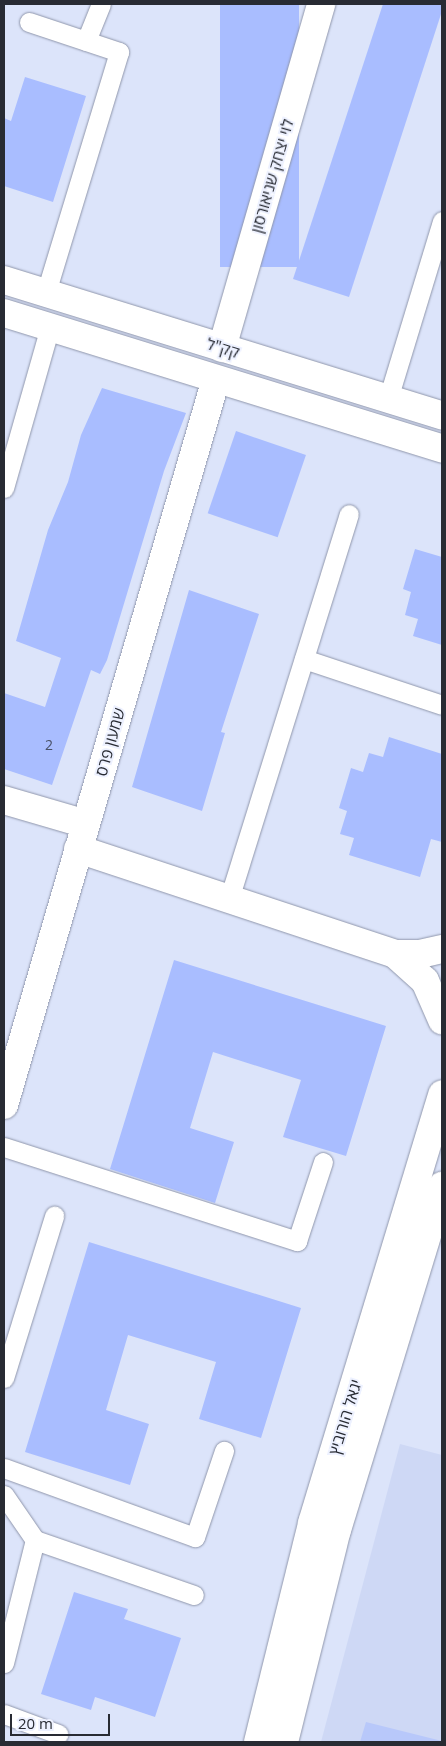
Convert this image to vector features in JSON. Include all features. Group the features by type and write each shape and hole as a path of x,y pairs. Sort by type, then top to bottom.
{"street":[{"name":"לוי יצחק שניאורסון","path":"222,348 321,4"},
{"name":"קק\"ל","path":"4,280 442,416"},
{"name":"קק\"ל","path":"4,313 442,449"},
{"name":"שמעון פרס","path":"4,1105 216,379"},
{"path":"4,800 82,837 229,899 395,954 420,954 442,948"},
{"path":"395,954 424,981 442,1020"},
{"name":"יגאל הורוביץ","path":"258,1742 312,1523 442,1094"},
{"name":"יגאל הורוביץ","path":"284,1742 338,1530 442,1186"}],"lane":[{"path":"86,41 101,4"},
{"path":"29,22 119,52 46,293"},
{"path":"388,399 442,221"},
{"path":"4,488 50,328"},
{"path":"229,899 349,514"},
{"path":"304,659 442,705"},
{"path":"4,1147 297,1241 323,1162"},
{"path":"4,1378 54,1216"},
{"path":"4,1468 195,1536 224,1452"},
{"path":"4,1495 35,1540 194,1595"},
{"path":"4,1663 35,1540"},
{"path":"4,1714 58,1734"}],"shaded area":[{"path":"400,1444 442,1455 442,1742 321,1742"},
{"path":"366,1722 442,1741 442,1742 360,1742"}],"building":[{"path":"220,4 299,4 299,267 220,267"},
{"path":"383,4 442,4 442,11 349,297 293,279"},
{"path":"25,77 86,96 53,202 4,186 4,118 11,121"},
{"path":"102,388 186,413 164,471 107,660 100,674 91,670 52,785 4,769 4,693 45,707 61,658 16,641 48,530 68,482 81,435"},
{"path":"236,431 306,455 278,537 208,513"},
{"path":"415,549 442,557 442,645 413,636 418,619 405,615 411,592 403,589"},
{"path":"189,590 259,614 221,732 225,733 202,811 132,787"},
{"path":"389,737 442,754 442,842 431,839 420,877 349,855 354,838 340,834 347,811 339,808 351,768 363,772 369,753 383,757"},
{"path":"174,960 386,1026 346,1156 283,1137 301,1080 213,1052 190,1128 234,1142 215,1203 110,1169"},
{"path":"89,1242 301,1308 261,1438 199,1419 216,1362 128,1335 106,1410 149,1424 130,1485 25,1452"},
{"path":"74,1592 128,1609 124,1619 181,1638 155,1717 95,1697 91,1710 41,1694"}]}
